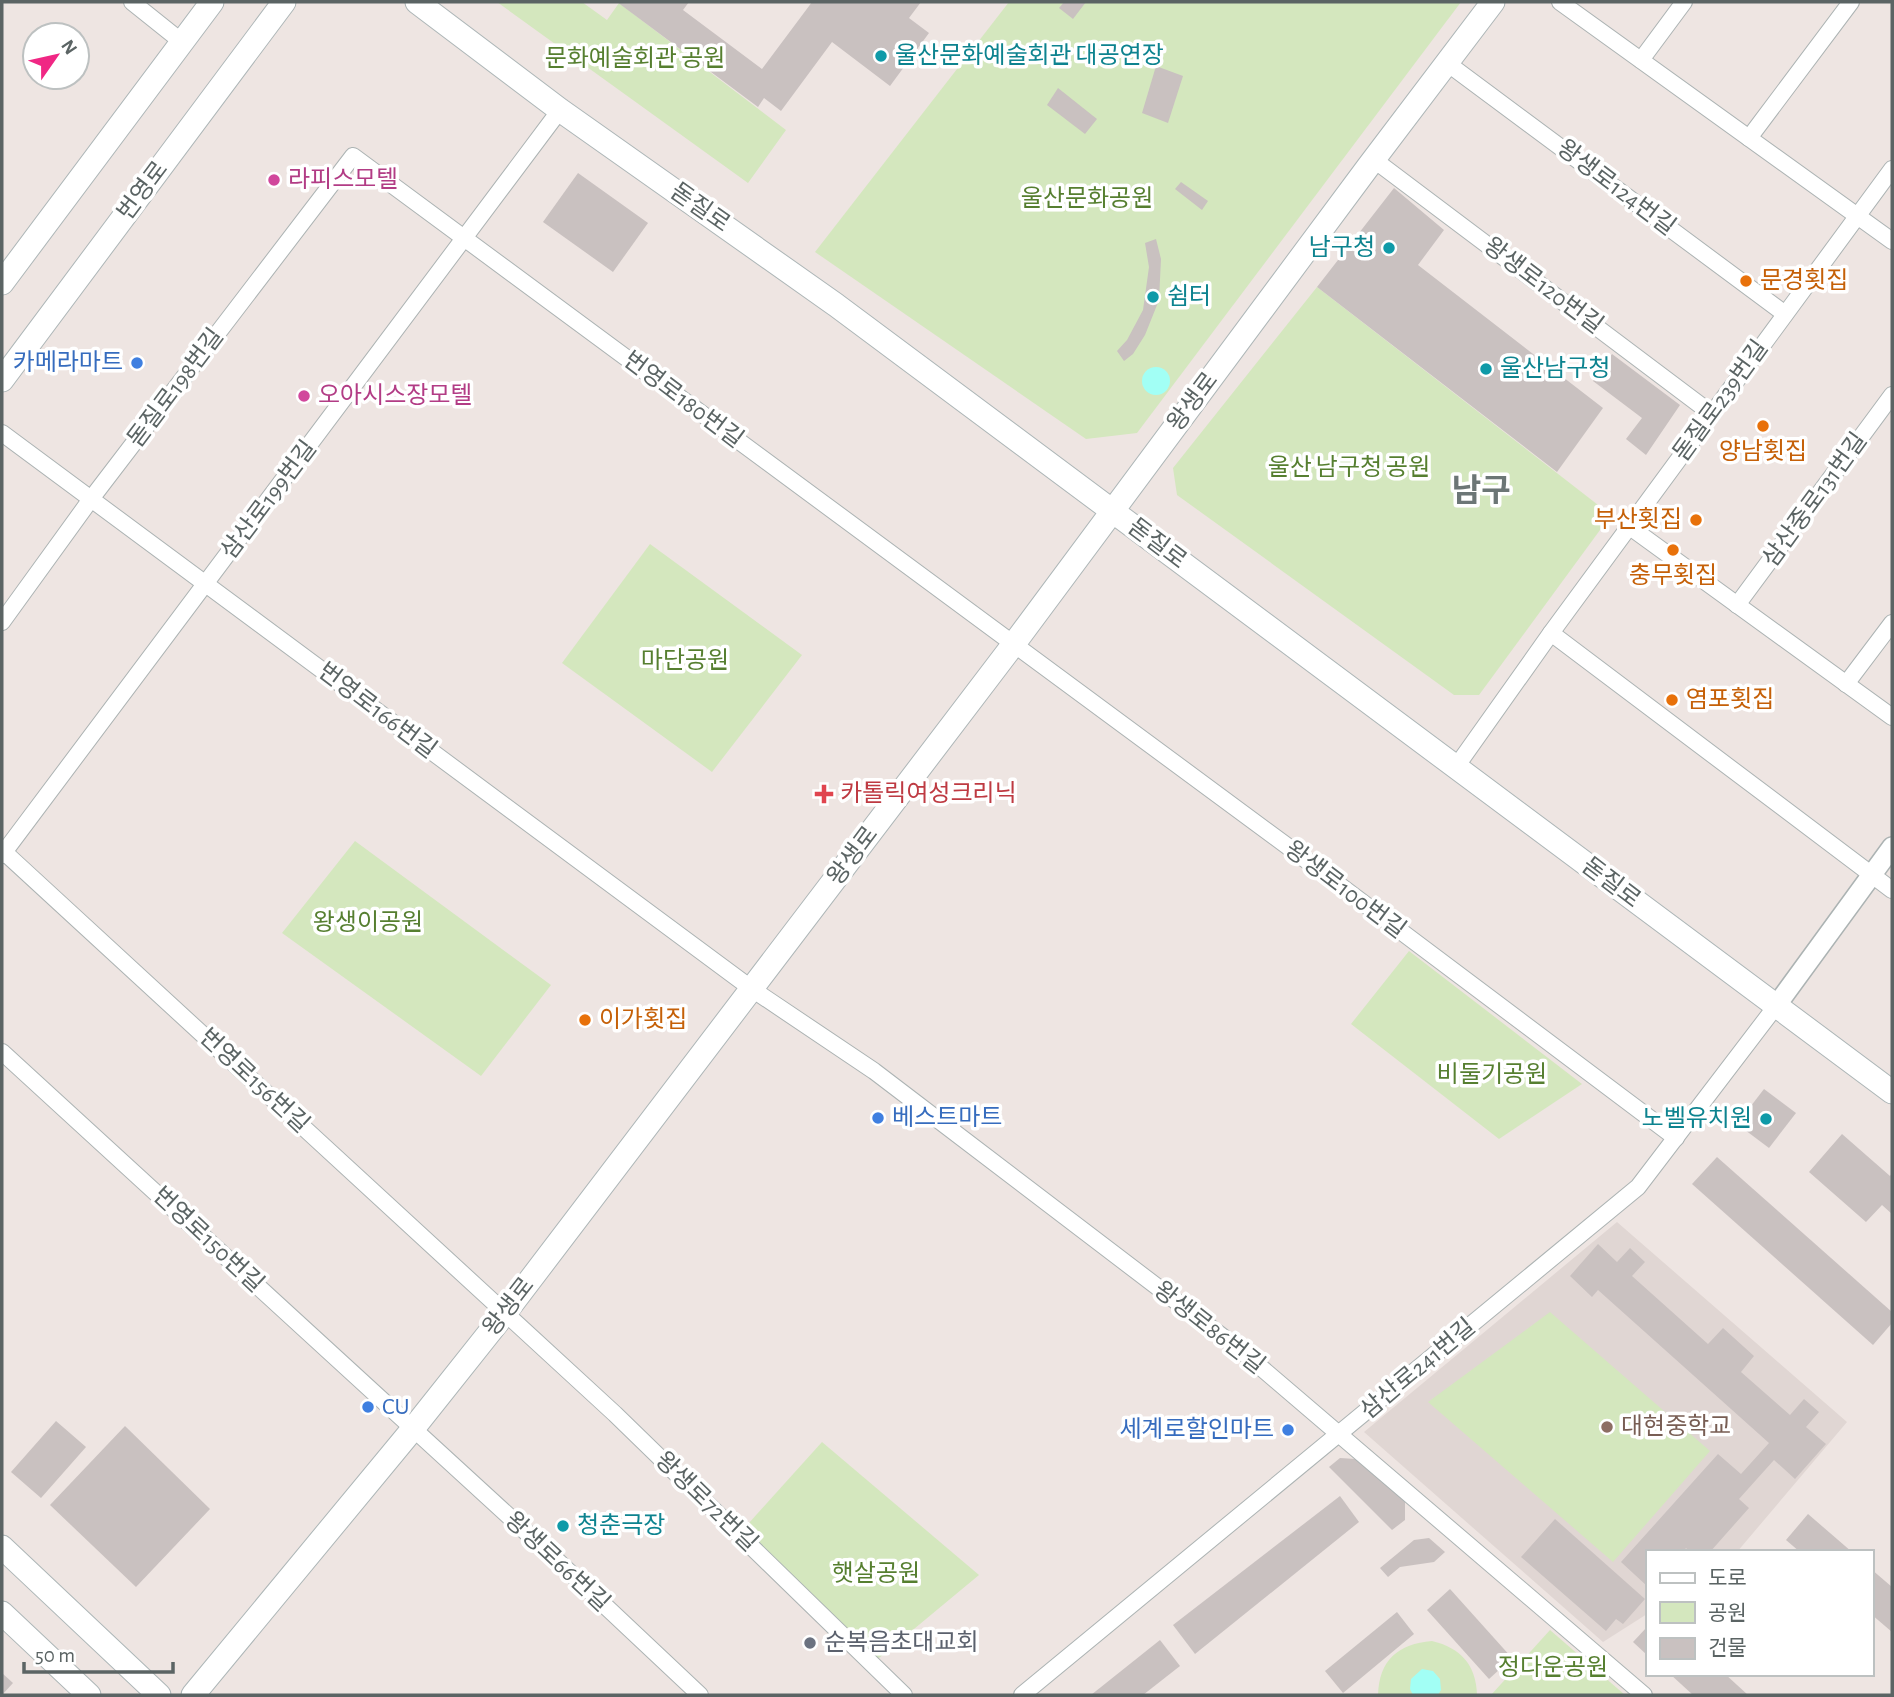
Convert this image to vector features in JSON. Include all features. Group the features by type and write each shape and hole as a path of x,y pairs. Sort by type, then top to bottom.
{"main road":[{"path":"5,273 212,2"},
{"name":"번영로","path":"2,380 284,2"},
{"name":"돋질로","path":"417,2 560,110 788,270 1892,1092"},
{"name":"왕생로","path":"193,1695 505,1313 1013,645 1373,159 1493,2"},
{"path":"2,1547 159,1695"},
{"path":"2,1613 89,1695"}],"street":[{"path":"132,2 182,42"},
{"path":"1560,2 1892,241"},
{"path":"1641,60 1684,2"},
{"path":"1749,138 1851,2"},
{"name":"왕생로124번길","path":"1447,63 1785,314"},
{"name":"삼산로199번길","path":"2,852 560,110"},
{"name":"번영로180번길","path":"353,156 1013,645"},
{"name":"돋질로198번길","path":"2,622 91,499 353,156"},
{"name":"왕생로120번길","path":"1373,159 1713,414"},
{"name":"돋질로239번길","path":"1456,767 1551,633 1892,169"},
{"name":"삼산중로131번길","path":"1737,605 1892,395"},
{"name":"번영로166번길","path":"2,433 752,989"},
{"path":"1630,527 1892,717"},
{"path":"1846,684 1892,623"},
{"path":"1551,633 1892,890"},
{"name":"왕생로100번길","path":"1013,645 1302,857 1676,1138"},
{"path":"1776,1006 1892,848"},
{"name":"번영로156번길","path":"2,852 505,1313"},
{"name":"왕생로86번길","path":"752,989 895,1087 1244,1353 1644,1695"},
{"name":"삼산로241번길","path":"1022,1695 1638,1187 1776,1006"},
{"name":"번영로150번길","path":"2,1052 175,1208 412,1430"},
{"name":"왕생로72번길","path":"505,1313 615,1414 904,1695"},
{"name":"왕생로66번길","path":"412,1430 549,1553 700,1695"}],"shaded area":[{"name":"대현중학교","path":"1617,1222 1847,1422 1739,1550 1646,1550 1646,1615 1603,1642 1364,1432"}],"green space":[{"name":"문화예술회관 공원","path":"497,2 582,2 607,20 619,3 786,130 748,183"},
{"name":"울산문화공원","path":"1009,2 1461,2 1137,433 1086,439 815,252"},
{"name":"울산 남구청 공원","path":"1317,287 1611,515 1479,695 1454,695 1177,495 1173,468"},
{"name":"마단공원","path":"650,544 802,655 712,772 562,663"},
{"name":"왕생이공원","path":"355,841 551,985 481,1076 282,933"},
{"name":"비둘기공원","path":"1409,951 1582,1084 1499,1139 1351,1024"},
{"path":"1550,1312 1710,1451 1613,1562 1428,1402"},
{"name":"햇살공원","path":"822,1442 979,1575 873,1663 739,1534"},
{"name":"정다운공원","path":"1550,1630 1625,1695 1491,1695"},
{"path":"1432,1641 1451,1648 1465,1659 1474,1675 1477,1695 1378,1695 1382,1672 1393,1656 1409,1646"}],"water":[{"path":"1156,367 1166,371 1170,381 1166,391 1156,395 1146,391 1142,381 1146,371"},
{"path":"1422,1669 1433,1671 1440,1679 1441,1690 1438,1695 1413,1695 1410,1689 1411,1679"}],"building":[{"name":"울산문화예술회관 대공연장","path":"617,2 689,2 683,10 762,69 812,2 921,2 909,18 929,33 890,86 832,42 781,111 764,98 758,107"},
{"path":"1064,2 1086,2 1073,19 1059,8"},
{"path":"1156,66 1183,76 1168,123 1142,113"},
{"path":"1058,88 1097,119 1085,134 1047,105"},
{"path":"578,173 648,223 613,272 543,222"},
{"path":"1181,182 1208,201 1202,210 1175,189"},
{"name":"울산남구청","path":"1394,188 1444,230 1418,265 1603,408 1557,472 1317,287"},
{"name":"쉼터","path":"1156,239 1161,259 1159,300 1145,335 1133,354 1124,361 1117,351 1127,340 1143,310 1149,267 1145,243"},
{"path":"1612,354 1680,405 1646,455 1626,439 1642,418 1593,381"},
{"name":"노벨유치원","path":"1764,1089 1796,1113 1769,1148 1737,1124"},
{"path":"1842,1134 1890,1176 1892,1173 1892,1214 1882,1205 1866,1222 1809,1172"},
{"path":"1717,1157 1892,1312 1892,1323 1873,1345 1692,1184"},
{"path":"1598,1244 1617,1262 1630,1248 1645,1262 1632,1276 1708,1344 1723,1328 1754,1356 1741,1372 1790,1415 1804,1399 1819,1412 1806,1427 1826,1444 1795,1479 1774,1460 1739,1499 1749,1508 1712,1550 1646,1550 1646,1585 1621,1562 1718,1454 1741,1474 1769,1443 1598,1290 1592,1297 1570,1276"},
{"path":"56,1421 86,1447 41,1498 11,1472"},
{"path":"125,1426 210,1509 136,1587 50,1505"},
{"path":"1340,1458 1356,1459 1405,1500 1405,1520 1392,1530 1329,1467"},
{"path":"1340,1496 1359,1522 1195,1654 1173,1625"},
{"path":"1808,1514 1850,1550 1798,1550 1786,1540"},
{"path":"1555,1519 1645,1599 1623,1624 1616,1619 1606,1631 1521,1557"},
{"path":"1429,1538 1445,1552 1434,1562 1400,1567 1388,1577 1380,1568 1414,1540"},
{"path":"1873,1571 1892,1587 1892,1632 1873,1616"},
{"path":"1450,1589 1512,1658 1489,1679 1427,1610"},
{"path":"1397,1612 1414,1634 1343,1693 1325,1671"},
{"path":"1646,1628 1646,1654 1633,1642"},
{"path":"1160,1640 1180,1666 1143,1695 1091,1695"},
{"path":"2,1673 13,1683 2,1695"},
{"path":"1672,1676 1727,1676 1748,1695 1693,1695"}],"place":[{"name":"울산문화예술회관 대공연장","path":"881,56"},
{"name":"라피스모텔","path":"274,180"},
{"name":"남구청","path":"1389,248"},
{"name":"문경횟집","path":"1746,281"},
{"name":"쉼터","path":"1153,297"},
{"name":"카메라마트","path":"137,363"},
{"name":"울산남구청","path":"1486,369"},
{"name":"오아시스장모텔","path":"304,396"},
{"name":"양남횟집","path":"1763,426"},
{"name":"부산횟집","path":"1696,520"},
{"name":"충무횟집","path":"1673,550"},
{"name":"염포횟집","path":"1672,700"},
{"name":"카톨릭여성크리닉","path":"824,794"},
{"name":"이가횟집","path":"585,1020"},
{"name":"베스트마트","path":"878,1118"},
{"name":"노벨유치원","path":"1766,1119"},
{"name":"CU","path":"368,1407"},
{"name":"대현중학교","path":"1607,1427"},
{"name":"세계로할인마트","path":"1288,1430"},
{"name":"청춘극장","path":"563,1526"},
{"name":"순복음초대교회","path":"810,1643"}],"district":[{"name":"남구","path":"1481,491"}]}
